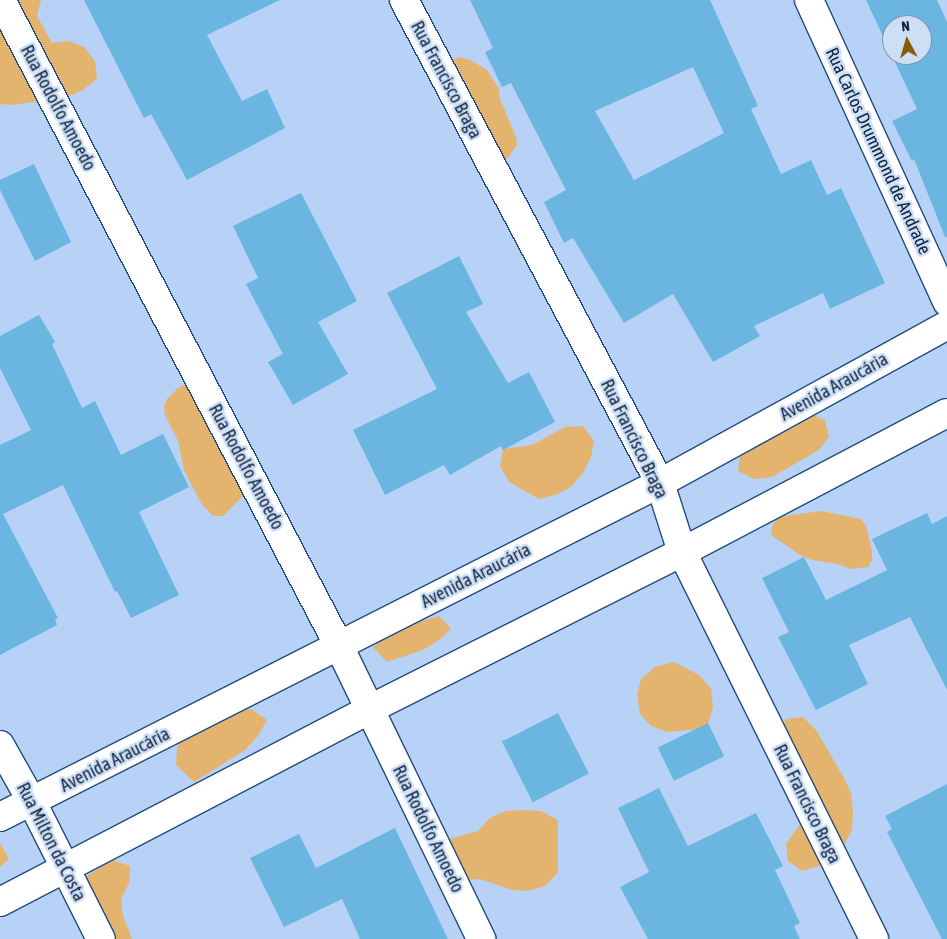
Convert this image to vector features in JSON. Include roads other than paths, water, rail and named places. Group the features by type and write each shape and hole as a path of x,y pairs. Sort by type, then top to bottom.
{"street":[{"name":"Rua Rodolfo Amoedo","path":"1,0 339,646 481,939"},
{"name":"Rua Francisco Braga","path":"404,0 660,483 682,552 874,939"},
{"name":"Rua Carlos Drummond de Andrade","path":"809,0 947,302"},
{"name":"Avenida Araucária","path":"0,816 32,802 660,483 947,325"},
{"path":"0,902 370,709 682,552 947,413"},
{"name":"Rua Milton da Costa","path":"0,745 32,802 100,939"}]}
